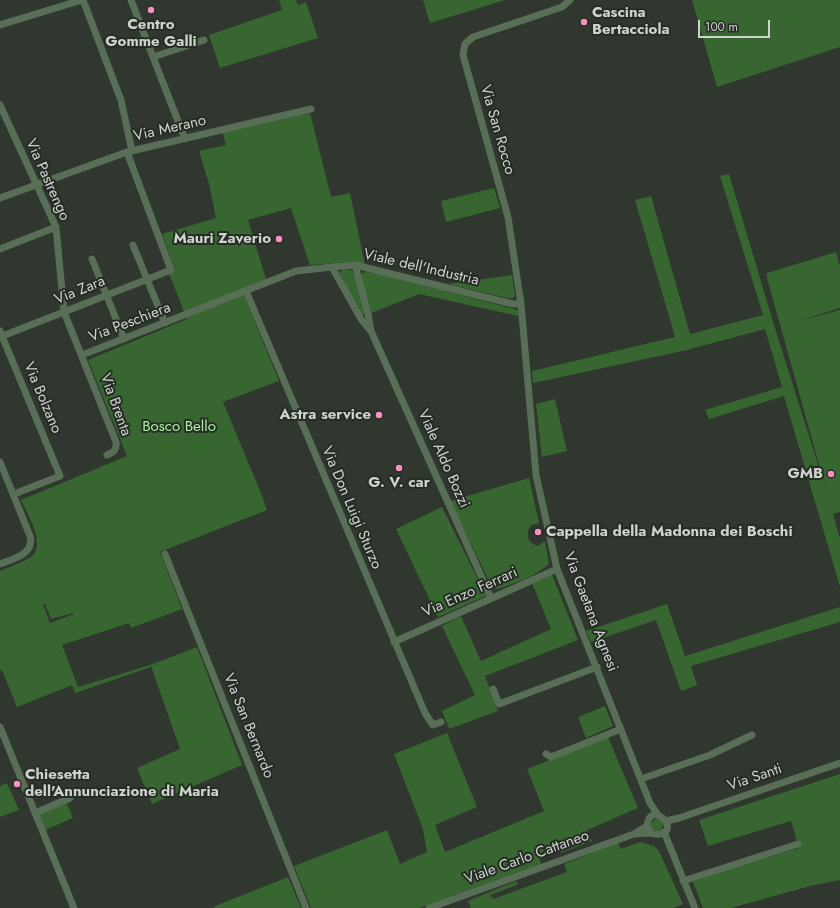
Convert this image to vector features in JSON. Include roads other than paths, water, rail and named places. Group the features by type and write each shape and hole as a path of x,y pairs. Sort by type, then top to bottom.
{"street":[{"path":"0,25 82,0 121,100 129,152"},
{"path":"131,0 185,139"},
{"name":"Via San Rocco","path":"521,304 508,217 464,64 463,50 466,42 472,36 563,7 570,0"},
{"path":"153,57 204,40"},
{"name":"Via Pastrengo","path":"0,107 56,227 64,312 83,358"},
{"name":"Via Merano","path":"0,198 129,152 311,109"},
{"name":"Via Zara","path":"1,335 171,270 129,152"},
{"path":"0,249 56,227"},
{"path":"133,245 165,323"},
{"path":"92,259 124,339"},
{"name":"Viale dell'Industria","path":"246,291 296,271 355,266 513,304 521,304"},
{"name":"Viale Aldo Bozzi","path":"355,266 371,331 491,598"},
{"name":"Viale Aldo Bozzi","path":"332,267 361,319 371,331"},
{"name":"Via Peschiera","path":"83,358 124,339 246,291"},
{"name":"Via Don Luigi Sturzo","path":"246,291 425,714 433,725 441,722"},
{"name":"Via Gaetana Agnesi","path":"521,304 536,475 557,569 650,803 658,815 663,817 661,829"},
{"name":"Via Bolzano","path":"1,335 60,476 14,494"},
{"name":"Via Brenta","path":"83,358 116,442 117,447 114,452 107,454"},
{"path":"0,462 14,494 30,536 31,543 27,552 0,564"},
{"name":"Via San Bernardo","path":"165,554 306,908"},
{"name":"Via Enzo Ferrari","path":"394,642 557,569"},
{"path":"493,689 499,704 597,667"},
{"path":"0,727 74,908"},
{"path":"546,754 550,757 621,728"},
{"path":"641,779 710,755 752,735"},
{"name":"Via Santi","path":"661,829 679,818 840,763"},
{"path":"34,811 70,798"},
{"name":"Via Gaetana Agnesi","path":"648,823 650,803"},
{"name":"Viale Carlo Cattaneo","path":"634,834 648,823 653,816 658,815"},
{"path":"648,823 661,829 668,842 692,907"},
{"name":"Viale Carlo Cattaneo","path":"429,908 634,834 661,829"},
{"path":"683,882 798,844"}],"place":[{"name":"Centro Gomme Galli","path":"151,10"},
{"name":"Cascina Bertacciola","path":"584,22"},
{"name":"Mauri Zaverio","path":"279,239"},
{"name":"Astra service","path":"379,415"},
{"name":"G. V. car","path":"399,468"},
{"name":"GMB","path":"831,474"},
{"name":"Cappella della Madonna dei Boschi","path":"538,532"},
{"name":"Chiesetta dell'Annunciazione di Maria","path":"17,784"}],"park label":[{"name":"Bosco Bello","path":"179,427"}]}
